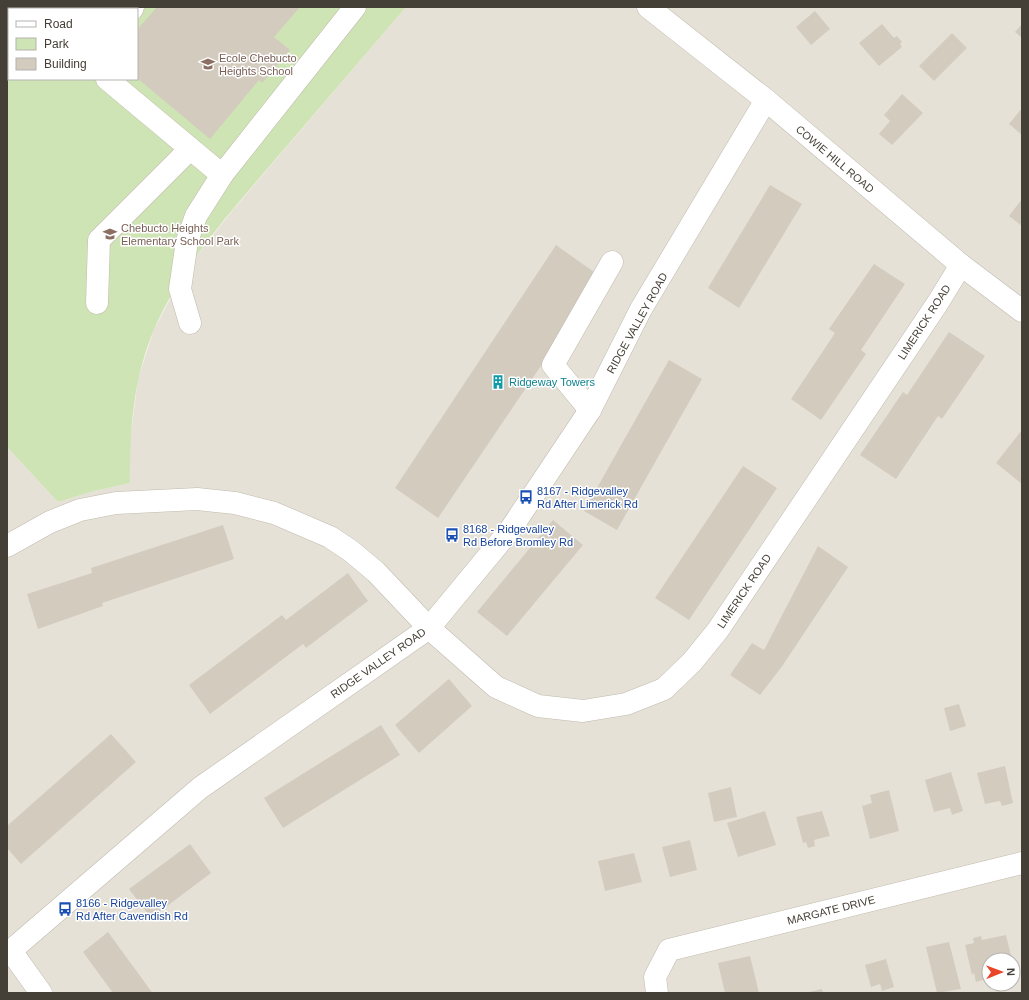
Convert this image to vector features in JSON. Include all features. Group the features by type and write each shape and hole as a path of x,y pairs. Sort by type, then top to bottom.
{"street":[{"path":"190,322 180,289 187,241 196,216 222,174 355,7"},
{"name":"COWIE HILL ROAD","path":"648,7 766,100 961,265 1022,311"},
{"path":"108,80 222,174"},
{"name":"RIDGE VALLEY ROAD","path":"9,953 200,788 429,628 510,530 590,410 641,309 766,100"},
{"path":"97,303 99,240 190,149"},
{"path":"590,410 553,365 612,262"},
{"name":"LIMERICK ROAD","path":"7,546 50,522 80,510 116,503 197,499 235,503 274,513 330,537 351,551 376,572 429,628 496,687 538,706 583,711 626,704 664,689 692,662 718,630 937,304 961,265"},
{"name":"MARGATE DRIVE","path":"656,985 669,950 1022,863"},
{"path":"9,953 41,993"}],"shaded area":[{"path":"406,7 1022,7 1022,993 7,993 7,447 58,502 94,491 130,483 130,443 138,379 154,330 178,284 195,258 233,210"}],"green space":[{"name":"Chebucto Heights Elementary School Park","path":"7,7 406,7 220,225 202,248 171,295 148,345 138,379 131,431 130,483 94,491 58,502 7,447"}],"building":[{"name":"Ecole Chebucto Heights School","path":"157,7 300,7 274,37 290,50 262,83 259,80 210,139 138,79 138,29"},
{"path":"815,11 830,29 811,45 796,27"},
{"path":"882,24 894,38 897,36 902,42 900,44 902,47 879,66 859,43"},
{"path":"1022,24 1022,38 1015,32"},
{"path":"952,33 967,48 934,81 919,66"},
{"path":"902,94 923,113 892,145 879,134 890,121 884,115"},
{"path":"1022,108 1022,135 1009,124"},
{"path":"770,185 802,204 739,308 708,288"},
{"path":"1022,199 1022,226 1009,216"},
{"name":"Ridgeway Towers","path":"556,245 601,277 438,518 395,488"},
{"path":"874,264 905,284 861,350 866,354 821,420 791,399 835,333 829,329"},
{"path":"949,332 985,356 942,419 938,416 896,479 860,455 903,392 907,395"},
{"path":"669,360 702,379 617,530 584,511"},
{"path":"1022,430 1022,484 996,463"},
{"path":"743,466 777,488 689,620 655,598"},
{"path":"553,520 583,545 507,636 477,612"},
{"path":"223,525 234,559 102,603 103,606 38,629 27,594 92,573 91,568"},
{"path":"818,546 848,567 783,665 760,695 730,675 752,643 764,650"},
{"path":"348,573 368,601 306,648 303,644 210,714 189,685 282,615 286,620"},
{"path":"449,679 472,706 419,753 395,725"},
{"path":"959,704 966,726 950,731 944,708"},
{"path":"381,725 400,755 283,828 264,798"},
{"path":"111,734 136,762 21,864 7,848 7,826"},
{"path":"1005,766 1013,803 1002,806 1000,801 985,804 977,773"},
{"path":"951,772 963,811 952,815 950,808 934,812 925,780"},
{"path":"731,787 737,817 714,822 708,793"},
{"path":"889,790 899,831 870,839 862,806 872,803 870,795"},
{"path":"765,811 776,845 738,857 727,823"},
{"path":"822,811 830,836 814,840 815,846 808,848 806,842 803,843 796,817"},
{"path":"690,840 697,870 670,877 662,847"},
{"path":"190,844 211,873 151,918 129,889"},
{"path":"634,853 642,882 605,891 598,861"},
{"path":"108,932 153,993 113,993 83,952"},
{"path":"1006,935 1010,952 981,952 981,980 976,982 974,973 972,975 965,945 974,943 973,938 981,936 982,940"},
{"path":"949,942 961,989 937,993 926,947"},
{"path":"750,956 759,993 725,993 718,963"},
{"path":"886,959 894,987 882,991 880,984 871,987 865,965"},
{"path":"822,989 823,993 809,993 809,992"}],"place":[{"name":"Ecole Chebucto Heights School","path":"208,64"},
{"name":"Chebucto Heights Elementary School Park","path":"110,234"},
{"name":"Ridgeway Towers","path":"498,382"},
{"name":"8167 - Ridgevalley Rd After Limerick Rd","path":"526,497"},
{"name":"8168 - Ridgevalley Rd Before Bromley Rd","path":"452,535"},
{"name":"8166 - Ridgevalley Rd After Cavendish Rd","path":"65,909"}]}
